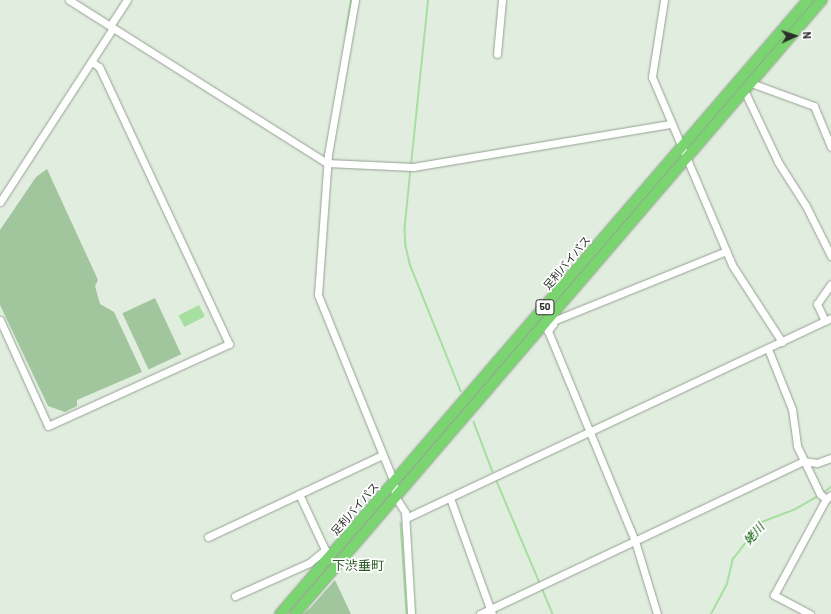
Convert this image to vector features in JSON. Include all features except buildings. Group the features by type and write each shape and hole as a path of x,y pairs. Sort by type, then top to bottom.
{"highway":[{"name":"足利バイパス","path":"280,614 328,553 394,482 808,0"},
{"name":"足利バイパス","path":"295,614 395,496 551,318 822,0"}],"street":[{"path":"69,0 327,163 413,167 671,124"},
{"path":"0,202 92,62 127,0"},
{"path":"355,0 327,163 320,302 394,482 395,496 405,512 411,614"},
{"path":"497,54 502,0"},
{"path":"664,0 652,77 671,124 683,146 685,159 737,275 782,342"},
{"path":"0,320 48,426 229,344 99,67 92,62"},
{"path":"748,86 814,106 831,147"},
{"path":"748,86 778,162 806,206 831,256"},
{"path":"657,614 635,541 548,331 551,318 726,251"},
{"path":"406,518 768,349 828,319 817,309 817,304 831,284"},
{"path":"768,349 792,409 797,446 820,494 828,497 774,595 810,614"},
{"path":"208,537 382,455"},
{"path":"480,614 492,611 804,461 817,462 831,458"},
{"path":"236,596 328,553 299,494"},
{"path":"450,498 492,611"}],"shaded area":[{"path":"47,169 98,280 95,286 100,304 114,312 142,372 77,400 77,406 65,412 48,406 0,305 0,230 36,177"},
{"path":"155,298 181,354 149,369 122,313"},
{"path":"199,305 205,317 184,327 179,315"},
{"path":"335,580 351,614 303,614 311,607"}],"waterway":[{"path":"346,32 351,0"},
{"path":"411,165 428,0"},
{"path":"411,169 405,229 406,246 410,264 461,391"},
{"path":"474,422 493,472"},
{"path":"496,479 540,583"},
{"name":"姥川","path":"823,493 831,487"},
{"name":"姥川","path":"711,614 727,584 733,559 762,522 794,510 818,496"},
{"path":"401,523 407,614"},
{"path":"542,588 553,614"}],"district":[{"name":"下渋垂町","path":"358,565"}]}
